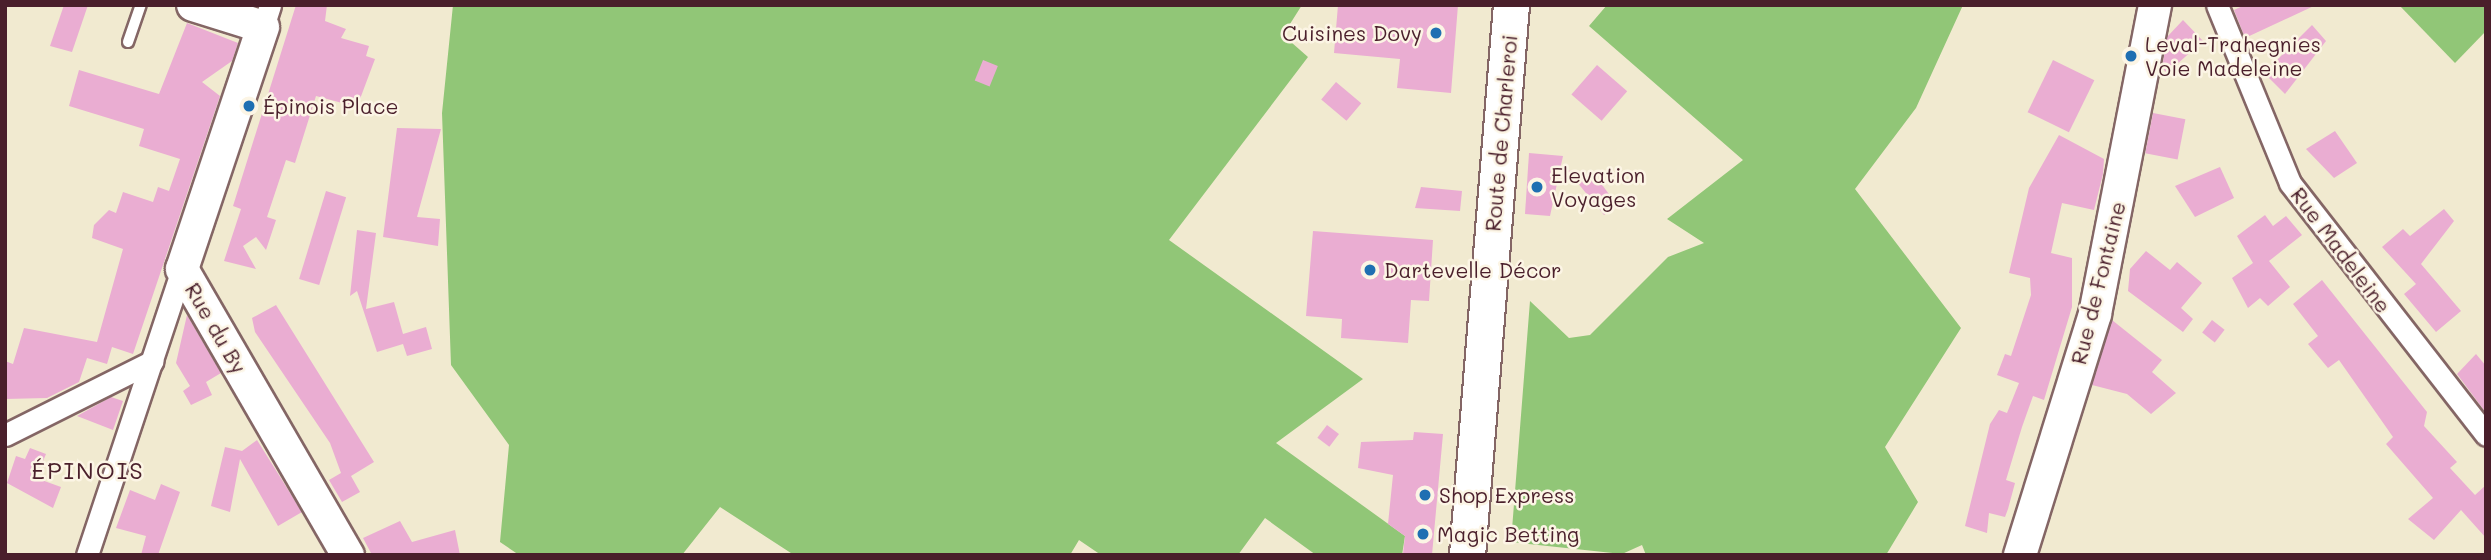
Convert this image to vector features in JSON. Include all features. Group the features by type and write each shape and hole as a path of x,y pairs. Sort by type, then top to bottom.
{"main road":[{"name":"Route de Charleroi","path":"1467,555 1511,5"}],"street":[{"path":"193,5 266,16"},
{"name":"Rue de Fontaine","path":"2020,555 2095,314 2155,5"},
{"name":"Rue Madeleine","path":"2217,5 2290,183 2486,435"},
{"name":"Rue du By","path":"266,16 181,269 348,555"},
{"path":"87,555 153,361 181,269"},
{"path":"5,435 153,361"}],"lane":[{"path":"128,42 141,5"}],"green space":[{"path":"453,5 1302,5 1283,35 1308,57 1169,240 1363,379 1276,443 1405,536 1402,555 1316,555 1265,518 1238,555 1101,555 1079,540 1070,555 794,555 720,507 682,555 519,555 500,542 509,445 451,365 442,113"},
{"path":"1607,5 1963,5 1916,108 1855,189 1961,328 1885,447 1918,502 1886,555 1646,555 1642,545 1622,554 1511,542 1530,301 1569,338 1590,335 1668,257 1704,243 1667,219 1743,160 1589,26"},
{"path":"2399,5 2486,5 2486,31 2455,63"}],"building":[{"path":"64,5 88,5 72,52 50,46"},
{"path":"296,5 327,5 325,21 346,29 341,38 369,46 366,56 375,59 357,107 316,96 295,163 286,160 267,217 276,220 266,250 256,237 243,246 256,269 224,261 241,209 233,206"},
{"path":"1338,5 1458,5 1451,93 1397,88 1400,59 1334,53"},
{"path":"2245,5 2316,5 2245,38 2234,10"},
{"path":"2183,20 2203,41 2167,73 2162,68 2167,37"},
{"path":"187,23 238,43 232,61 202,82 220,96 133,354 112,347 107,364 87,358 79,382 47,398 5,399 5,361 13,364 24,328 97,342 123,249 92,238 94,225 109,210 116,213 123,192 153,202 158,187 169,191 180,159 139,146 144,129 69,106 79,70 159,94"},
{"path":"2312,25 2326,41 2285,94 2264,73"},
{"path":"983,60 998,66 990,86 975,80"},
{"path":"2053,60 2094,80 2069,132 2028,112"},
{"path":"1597,65 1627,91 1602,121 1571,94"},
{"path":"1336,82 1361,103 1346,121 1321,100"},
{"path":"2153,113 2185,119 2178,160 2145,153"},
{"path":"397,128 441,129 417,217 440,219 438,246 383,237"},
{"path":"2335,131 2357,163 2334,178 2306,149"},
{"path":"2059,135 2104,159 2103,174 2094,210 2062,203 2051,253 2072,258 2072,307 2044,400 2033,396 2022,427 2006,480 2015,483 2005,517 1989,513 1987,533 1965,526 1990,424 1999,410 2007,413 2019,383 1997,375 2005,354 2011,356 2031,295 2030,278 2009,273 2029,188"},
{"path":"1529,153 1563,156 1550,216 1525,214"},
{"path":"2220,167 2234,198 2195,217 2175,186"},
{"path":"1567,170 1597,178 1617,205 1604,215"},
{"path":"1421,187 1462,191 1460,211 1415,208"},
{"path":"326,191 346,197 319,285 299,279"},
{"path":"2444,209 2454,221 2421,264 2461,311 2436,332 2404,294 2416,284 2382,247 2403,229 2410,236"},
{"path":"2265,215 2273,226 2286,216 2302,235 2269,261 2290,287 2268,306 2260,298 2248,308 2232,278 2253,263 2237,236"},
{"path":"357,230 376,233 366,309 394,302 403,334 426,327 432,349 407,356 403,344 377,352 357,291 350,296"},
{"name":"Dartevelle Décor","path":"1313,231 1433,240 1429,301 1411,300 1408,343 1341,338 1342,319 1306,316"},
{"path":"2146,251 2170,270 2177,262 2202,283 2181,308 2193,319 2183,332 2128,291 2130,269"},
{"path":"2322,280 2427,412 2424,426 2457,462 2450,468 2475,495 2486,485 2486,538 2461,510 2434,540 2408,519 2433,498 2386,444 2393,437 2339,360 2328,368 2308,344 2318,336 2293,304"},
{"path":"276,305 374,462 351,476 360,492 342,502 329,480 341,473 330,443 255,332 252,318"},
{"path":"187,315 221,373 206,382 212,395 191,405 183,391 190,386 176,363"},
{"path":"2112,320 2162,360 2152,372 2176,393 2151,414 2127,394 2092,385"},
{"path":"2212,320 2225,330 2215,342 2202,333"},
{"path":"2476,354 2486,366 2486,413 2457,374"},
{"path":"111,397 123,401 113,430 77,416"},
{"path":"1327,425 1339,434 1329,447 1317,438"},
{"path":"1414,432 1443,434 1432,555 1403,554 1405,536 1388,524 1393,475 1358,468 1361,442 1413,440"},
{"path":"257,440 302,512 278,526 240,459 230,512 211,506 225,447 242,451"},
{"path":"30,448 46,454 36,478 61,487 53,508 7,483 16,456 25,459"},
{"path":"161,484 180,492 158,555 141,555 146,536 116,528 130,490 155,500"},
{"path":"400,521 412,542 455,530 460,555 372,555 363,538"}],"place":[{"name":"Cuisines Dovy","path":"1436,33"},
{"name":"Leval-Trahegnies Voie Madeleine","path":"2131,56"},
{"name":"Épinois Place","path":"249,106"},
{"name":"Elevation Voyages","path":"1537,187"},
{"name":"Dartevelle Décor","path":"1370,270"},
{"name":"Shop Express","path":"1425,495"},
{"name":"Magic Betting","path":"1423,534"}],"district":[{"name":"ÉPINOIS","path":"88,470"}]}
